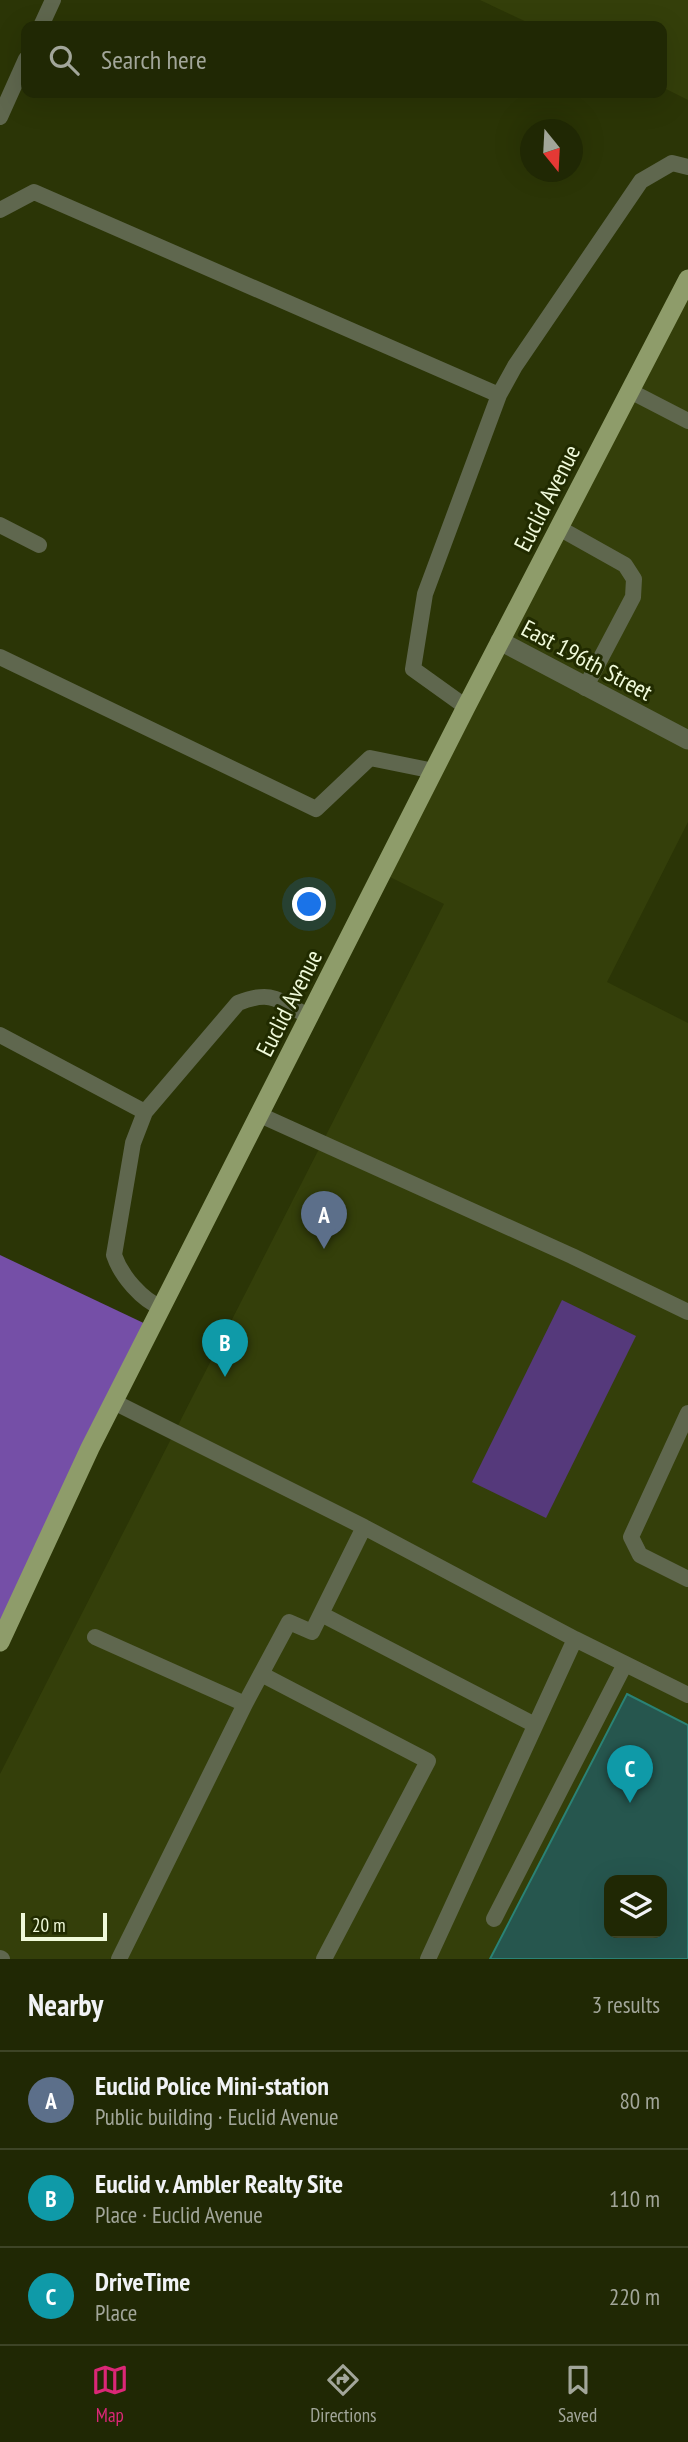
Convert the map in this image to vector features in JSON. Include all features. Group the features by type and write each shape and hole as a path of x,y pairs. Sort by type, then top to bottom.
{"main road":[{"name":"Euclid Avenue","path":"0,1642 114,1402 500,641 688,280"}],"street":[{"name":"East 196th Street","path":"500,641 688,740"}],"lane":[{"path":"43,21 53,0"},
{"path":"0,117 21,70"},
{"path":"467,707 414,669 425,594 499,395 515,366 641,181 671,163 688,167"},
{"path":"0,210 34,192 499,395"},
{"path":"630,391 688,421"},
{"path":"0,526 39,545"},
{"path":"559,528 625,565 634,579 633,597 585,688"},
{"path":"0,657 316,809 370,758 434,771"},
{"path":"162,1308 153,1304 121,1273 114,1255 133,1143 145,1112 238,1003 255,996 268,995 310,1017"},
{"path":"0,1035 145,1112"},
{"path":"260,1115 572,1256 688,1312"},
{"path":"114,1402 365,1527 575,1639 688,1695"},
{"path":"688,1413 631,1537 640,1555 688,1579"},
{"path":"119,1959 245,1704 289,1622 312,1632 365,1527"},
{"path":"321,1614 536,1725"},
{"path":"96,1637 245,1704"},
{"path":"428,1959 575,1639"},
{"path":"494,1919 625,1664"},
{"path":"261,1674 428,1761 324,1959"}],"shaded area":[{"path":"480,0 688,0 688,100 667,90 667,21 524,21"},
{"path":"688,279 688,822 607,982 688,1023 688,1959 0,1959 0,1774 444,904 382,873"},
{"path":"0,1255 152,1327 0,1642"},
{"path":"562,1300 636,1336 546,1518 472,1482"}],"building":[{"path":"627,1694 688,1725 688,1959 490,1959"}],"place":[{"name":"Euclid Police Mini-station","path":"324,1249"},
{"name":"Euclid v. Ambler Realty Site","path":"225,1377"},
{"name":"DriveTime","path":"630,1803"}]}
